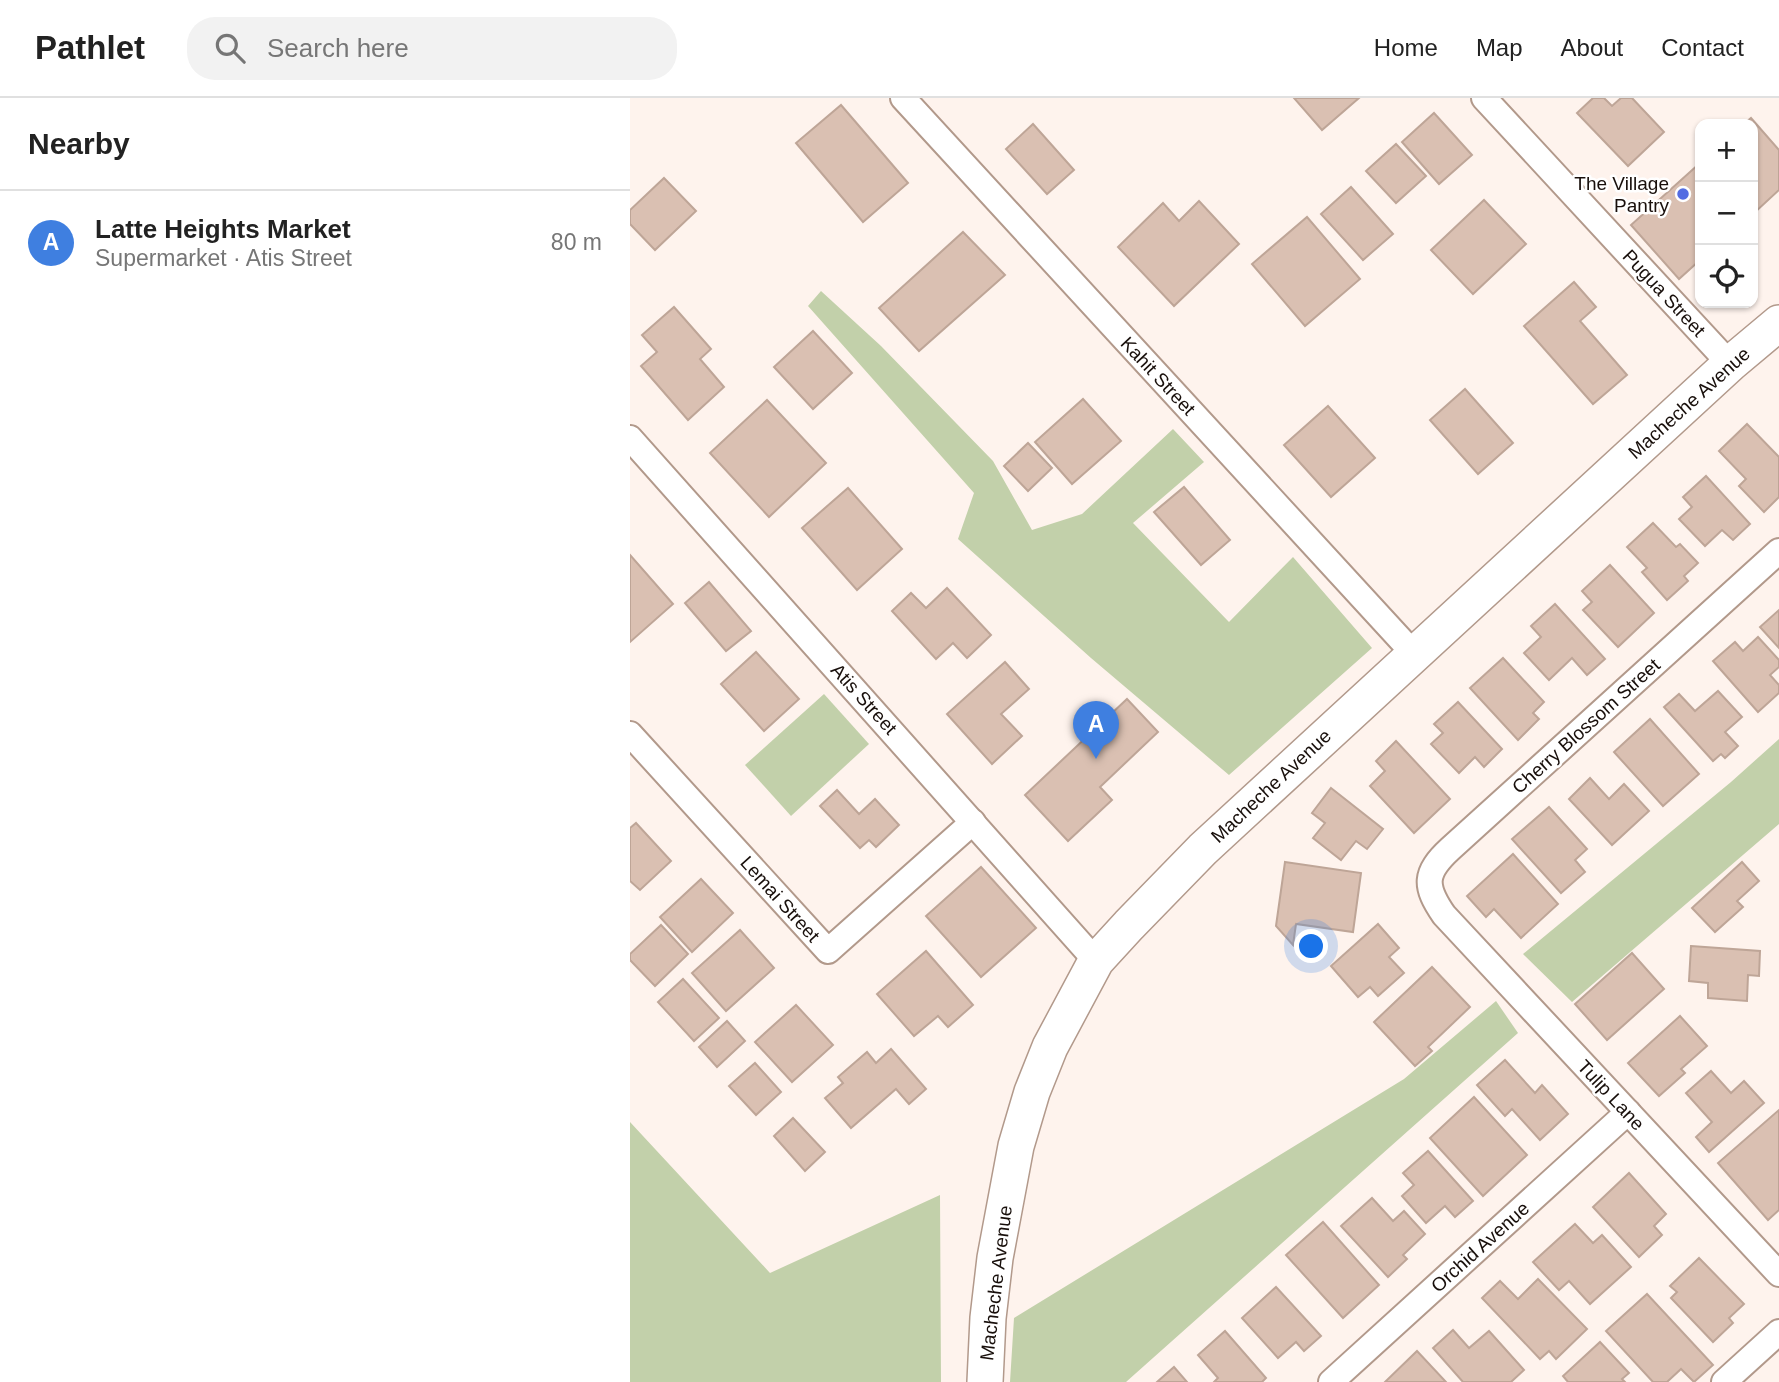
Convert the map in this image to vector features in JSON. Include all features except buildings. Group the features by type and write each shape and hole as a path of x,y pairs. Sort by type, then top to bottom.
{"main road":[{"name":"Macheche Avenue","path":"985,1382 988,1318 995,1258 1016,1146 1031,1092 1050,1047 1097,961 1203,849 1730,364 1779,323"}],"street":[{"name":"Kahit Street","path":"903,98 1414,653"},
{"name":"Pugua Street","path":"1484,98 1730,364"},
{"name":"Atis Street","path":"630,438 1097,961"},
{"name":"Cherry Blossom Street","path":"1444,915 1432,897 1429,875 1438,860 1779,551"},
{"name":"Lemai Street","path":"630,734 828,951 973,822"},
{"name":"Tulip Lane","path":"1444,915 1779,1274"},
{"name":"Orchid Avenue","path":"1332,1382 1628,1112"},
{"path":"1724,1382 1779,1332"}],"green space":[{"path":"821,291 881,346 993,461 1032,530 1082,514 1173,429 1204,462 1133,523 1229,622 1293,557 1372,648 1229,775 1091,658 958,539 974,493 808,306"},
{"path":"824,694 869,744 791,816 745,765"},
{"path":"1779,739 1779,824 1572,1002 1523,954"},
{"path":"1496,1001 1518,1033 1126,1382 1010,1382 1014,1318 1404,1079"},
{"path":"630,1122 770,1273 940,1195 941,1382 630,1382"}],"place":[{"name":"The Village Pantry","path":"1683,194"},
{"name":"Latte Heights Market","path":"1096,759"}]}
